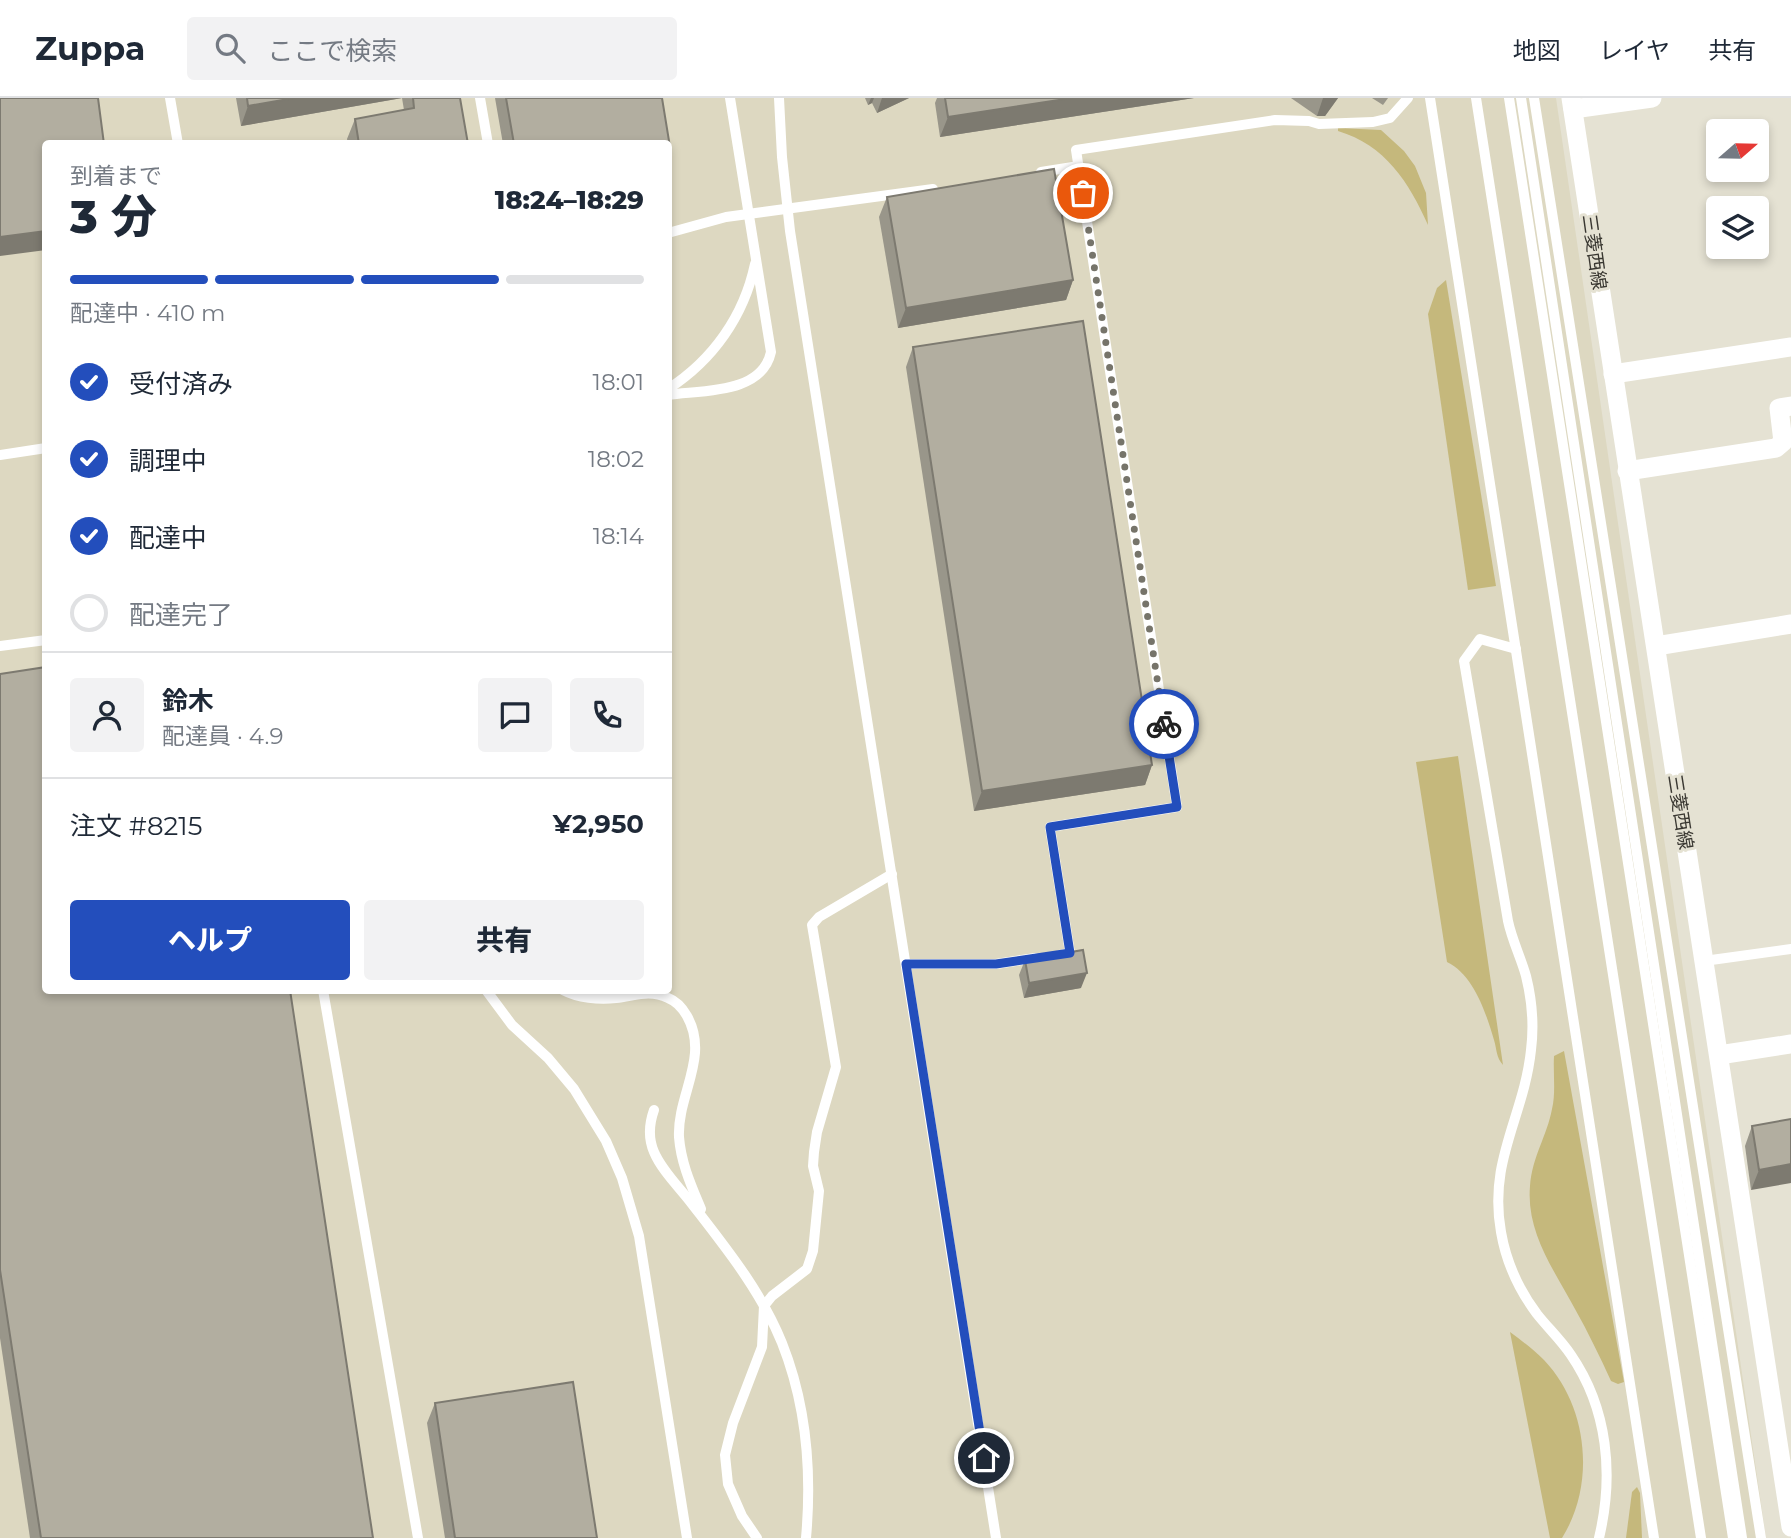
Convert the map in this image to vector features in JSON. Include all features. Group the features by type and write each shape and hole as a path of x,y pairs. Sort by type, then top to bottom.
{"street":[{"path":"1572,104 1651,98"},
{"name":"三菱西線","path":"1572,104 1791,1527"},
{"path":"1613,374 1791,347"},
{"path":"1627,471 1776,448 1783,442 1779,408 1791,406"},
{"path":"1656,646 1791,624"},
{"path":"1719,1055 1791,1044"}],"lane":[{"path":"170,98 177,140"},
{"path":"480,98 487,140"},
{"path":"672,395 745,383 757,376 766,366 771,345 730,98"},
{"path":"779,98 790,231 996,1538"},
{"path":"906,964 996,964 1070,953 1050,827 1177,807 1076,150 1275,120 1319,124 1373,122 1390,118 1408,98"},
{"path":"1430,98 1654,1538"},
{"path":"1476,98 1701,1538"},
{"path":"1509,98 1733,1538"},
{"path":"1521,98 1742,1538"},
{"path":"1534,98 1761,1538"},
{"path":"1024,175 1079,166"},
{"path":"672,232 726,217 938,188"},
{"path":"672,386 697,367 731,326 747,294 756,259"},
{"path":"0,455 42,449"},
{"path":"1516,649 1480,639 1464,662 1508,921 1526,976 1532,1012 1532,1048 1526,1083 1500,1166 1499,1217 1503,1242 1516,1278 1535,1311 1579,1367 1597,1408 1605,1438 1608,1468 1599,1538"},
{"path":"0,646 42,641"},
{"path":"757,1538 741,1516 728,1484 725,1455 733,1423 762,1347 764,1306 772,1296 807,1269 813,1251 819,1191 813,1166 814,1152 817,1132 836,1067 812,925 819,917 892,874"},
{"path":"1704,961 1791,948"},
{"path":"324,994 418,1538"},
{"path":"489,994 512,1025 548,1058 574,1089 606,1141 622,1178 639,1236 687,1538"},
{"path":"571,994 603,998 636,994"},
{"path":"658,994 671,999 684,1011 692,1025 696,1060 681,1111 679,1136 683,1163 707,1223"},
{"path":"654,1110 650,1127 654,1152 744,1272 764,1306 786,1353 803,1416 809,1481 806,1538"}],"shaded area":[{"path":"0,98 1556,98 1766,1538 0,1538"},
{"path":"1338,128 1381,130 1404,151 1415,166 1426,193 1428,225 1413,194 1394,167 1369,146 1338,131"},
{"path":"1446,280 1496,586 1468,590 1428,314 1437,288"},
{"path":"1458,756 1503,1065 1478,996 1465,976 1447,962 1416,762"},
{"path":"1564,1051 1624,1382 1618,1384 1611,1381 1585,1327 1550,1265 1532,1219 1531,1175 1550,1119 1554,1090 1554,1056"},
{"path":"1510,1332 1540,1356 1559,1379 1578,1422 1583,1470 1580,1494 1573,1517 1562,1538 1550,1538"},
{"path":"1637,1487 1640,1493 1642,1538 1626,1538 1632,1492"}],"building":[{"path":"0,98 98,98 103,140 42,140 42,232 0,237"},
{"path":"247,98 294,98 248,106"},
{"path":"413,98 460,98 467,140 358,140 355,119 414,108"},
{"path":"506,98 662,98 669,140 513,140"},
{"path":"945,98 1072,98 948,117"},
{"path":"1054,169 1073,280 906,308 887,197"},
{"path":"1083,321 1152,765 982,791 913,347"},
{"path":"42,668 42,994 291,994 373,1538 41,1538 0,1270 0,674"},
{"path":"1083,950 1087,973 1029,983 1025,960"},
{"path":"1791,1119 1791,1164 1759,1170 1752,1126"},
{"path":"573,1382 597,1538 455,1538 435,1403"}],"way so far":[{"path":"1083,193 1164,724"}],"route":[{"path":"984,1458 906,964 996,964 1070,953 1050,827 1177,807 1164,724"}]}
